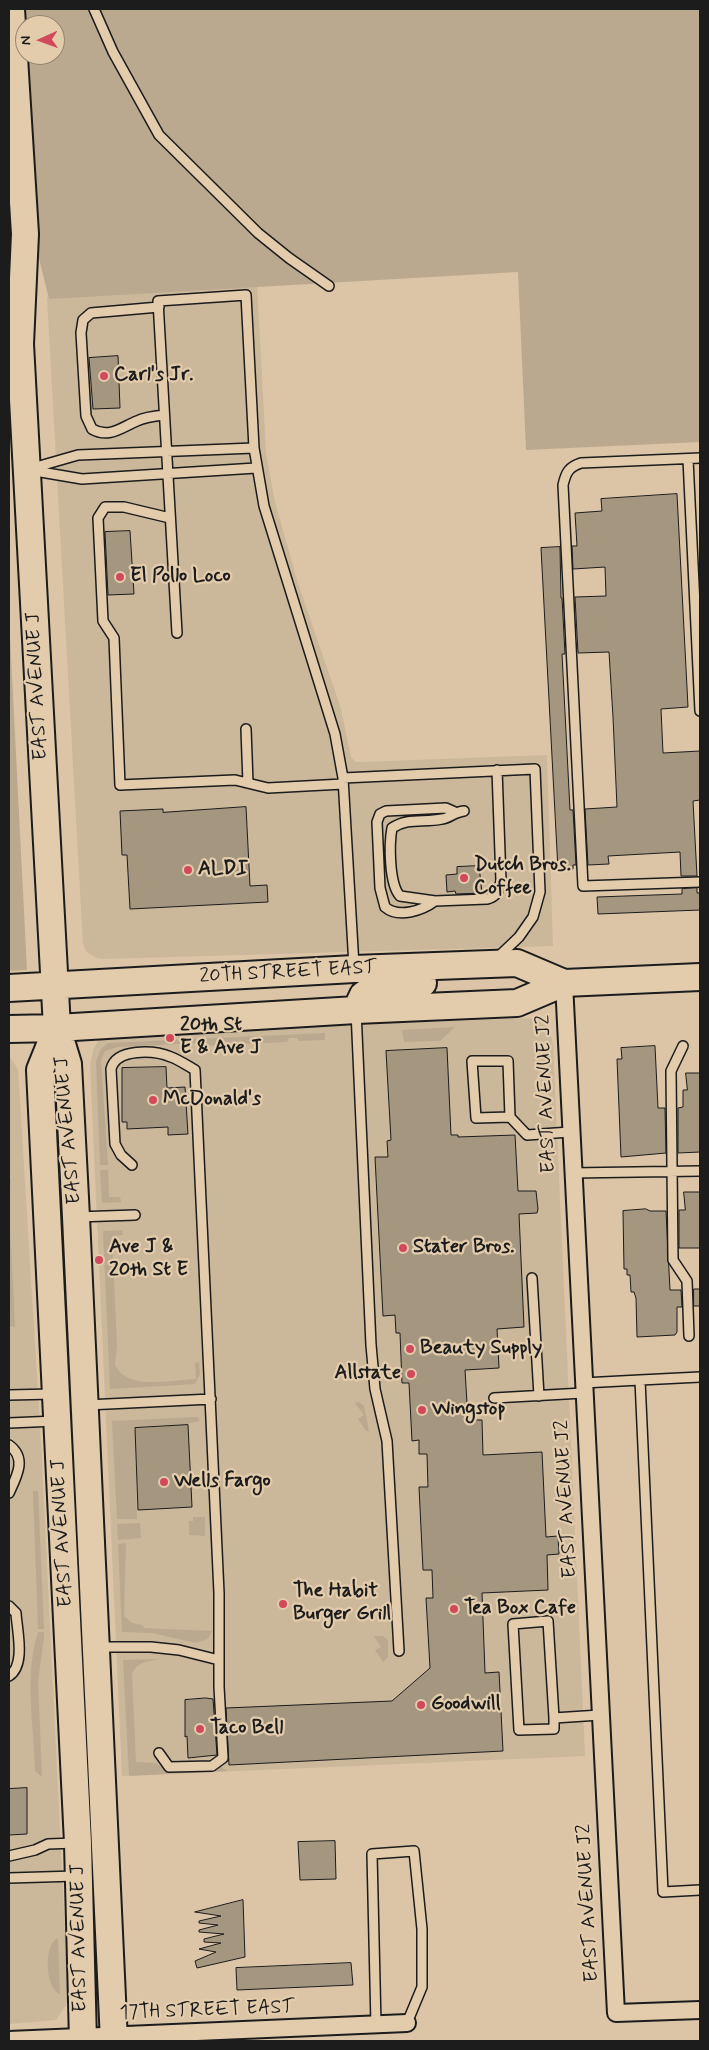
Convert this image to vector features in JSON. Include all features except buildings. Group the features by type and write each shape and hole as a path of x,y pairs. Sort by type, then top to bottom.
{"main road":[{"name":"EAST AVENUE J","path":"11,9 25,234 17,470 57,1028 68,1064 86,1405 114,2039"},
{"name":"EAST AVENUE J","path":"9,297 20,344"},
{"name":"20TH STREET EAST","path":"9,988 354,969 518,963 564,983"},
{"path":"356,1010 363,996 375,987 455,981 484,964"},
{"name":"20TH STREET EAST","path":"9,1029 517,1003 564,983 700,977"},
{"name":"EAST AVENUE J","path":"57,1028 40,1070 78,1843 83,2040"},
{"path":"47,1234 60,1278 68,1374 78,1401 86,1405"},
{"path":"57,1410 66,1423 72,1454 82,1603 97,1647"}],"street":[{"name":"EAST AVENUE J2","path":"564,983 572,1173 616,2013 700,2010"},
{"name":"17TH STREET EAST","path":"9,2040 270,2036 407,2023"}],"lane":[{"path":"94,9 113,52 159,135 258,233 288,258 329,286"},
{"path":"177,633 158,301 246,296 256,468 264,506 335,734 343,781 354,969"},
{"path":"159,307 91,313 83,320 81,333 86,416 92,429 101,432 115,432 136,421 164,415"},
{"path":"17,470 78,455 254,448"},
{"path":"700,458 581,463 571,466 566,473 563,484 583,886 700,882"},
{"path":"688,459 696,520 700,711"},
{"path":"17,470 82,479 256,468"},
{"path":"170,518 124,507 104,507 98,518 103,621 114,638 120,785 235,780 268,788 535,768 540,892 533,917 518,937 484,964"},
{"path":"246,729 248,783"},
{"path":"435,901 424,909 414,912 396,912 385,907 380,888 377,822 380,814 386,811 446,808 459,812 444,819 407,821 392,828 392,881 395,890 400,896 435,901 492,898 499,891 497,770"},
{"path":"356,1010 371,1345 375,1389 387,1441 399,1651"},
{"path":"683,1046 671,1071 673,1260 687,1281 689,1336"},
{"path":"132,1165 121,1155 115,1144 111,1070 113,1062 128,1054 170,1056 196,1070 219,1593 219,1687 223,1758 212,1766 169,1767 159,1754"},
{"path":"510,1117 476,1118 472,1062 508,1061 510,1117 527,1134 570,1132"},
{"path":"572,1173 700,1171"},
{"path":"76,1217 135,1215"},
{"path":"532,1278 539,1396"},
{"path":"494,1398 539,1396 640,1380 700,1377"},
{"path":"640,1380 664,1892 700,1890"},
{"path":"9,1395 57,1410"},
{"path":"86,1405 211,1398"},
{"path":"9,1423 57,1410"},
{"path":"9,1445 18,1452 20,1460 19,1468 9,1493"},
{"path":"9,1606 16,1613 18,1661 16,1669 9,1676"},
{"path":"548,1621 554,1718 554,1729 519,1730 513,1624 548,1621"},
{"path":"97,1647 151,1647 179,1650 219,1660"},
{"path":"554,1718 600,1715"},
{"path":"9,1856 35,1850 48,1844 78,1843"},
{"path":"376,2025 372,1854 414,1851 422,1929 422,1987 407,2023"},
{"path":"9,1878 79,1876"}],"shaded area":[{"path":"20,9 700,9 700,442 526,450 518,272 49,299 30,222 23,65 65,65 65,15 20,15"},
{"path":"257,282 266,453 275,502 298,583 341,709 351,757 356,762 363,762 547,755 553,946 102,959 94,957 86,951 83,944 47,297"},
{"path":"9,616 27,970 9,971"},
{"path":"535,1018 548,1026 553,1044 585,1756 122,1776 90,1064 94,1048 99,1039 117,1033"},
{"path":"455,1027 440,1041 404,1042 402,1030"},
{"path":"325,1033 325,1040 299,1041 297,1038 289,1038 287,1042 198,1046 197,1043 118,1047 105,1051 101,1060 108,1165 100,1165 96,1061 101,1049 108,1043"},
{"path":"9,1056 18,1069 41,1441 68,1996 66,2005 56,2020 9,2024"},
{"path":"100,1170 108,1170 109,1197 120,1197 121,1202 102,1203"},
{"path":"9,1179 11,1179 9,1203"},
{"path":"9,1209 15,1327 10,1326"},
{"path":"122,1230 123,1235 112,1236 117,1346 115,1365 121,1373 129,1378 139,1381 162,1382 196,1379 195,1363 199,1362 200,1374 195,1384 110,1389 103,1231"},
{"path":"359,1402 364,1406 369,1431 366,1431 358,1419 364,1415 355,1403"},
{"path":"198,1417 200,1421 189,1423 188,1425 135,1428 137,1519 117,1519 112,1421"},
{"path":"33,1491 38,1491 44,1629 38,1629"},
{"path":"193,1517 205,1517 205,1536 189,1535 189,1521 193,1521"},
{"path":"140,1523 141,1538 118,1540 117,1524"},
{"path":"126,1543 124,1616 132,1623 143,1625 144,1628 212,1631 208,1639 195,1643 153,1633 122,1632 118,1544"},
{"path":"38,1632 44,1632 38,1681 42,1777 35,1771 31,1701 31,1666"},
{"path":"374,1636 383,1636 388,1640 388,1657 383,1662 375,1650 381,1647"},
{"path":"159,1659 139,1665 132,1675 136,1762 156,1763 167,1771 215,1770 221,1767 227,1771 129,1776 123,1660"},
{"path":"58,1938 60,1994 51,1984 48,1966 50,1949 53,1942"}],"place":[{"name":"Carl's Jr.","path":"104,376"},
{"name":"El Pollo Loco","path":"120,577"},
{"name":"ALDI","path":"188,870"},
{"name":"Dutch Bros. Coffee","path":"464,878"},
{"name":"20th St E & Ave J","path":"170,1038"},
{"name":"McDonald's","path":"153,1100"},
{"name":"Stater Bros.","path":"403,1248"},
{"name":"Ave J & 20th St E","path":"99,1260"},
{"name":"Beauty Supply","path":"410,1349"},
{"name":"Allstate","path":"411,1374"},
{"name":"Wingstop","path":"422,1410"},
{"name":"Wells Fargo","path":"164,1482"},
{"name":"The Habit Burger Grill","path":"283,1604"},
{"name":"Tea Box Cafe","path":"454,1609"},
{"name":"Goodwill","path":"421,1705"},
{"name":"Taco Bell","path":"200,1729"}]}
